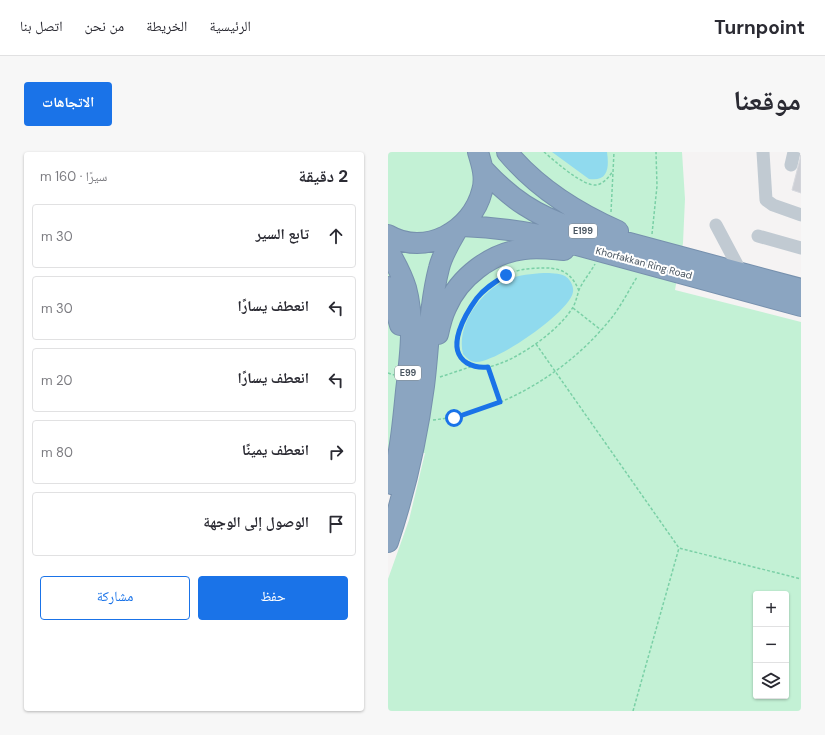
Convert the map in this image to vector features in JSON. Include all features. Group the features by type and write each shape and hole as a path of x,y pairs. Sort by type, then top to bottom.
{"highway":[{"path":"507,152 532,178 560,200 632,237 698,262"},
{"path":"388,235 395,239 416,243 438,240 460,228 475,210 480,197 482,190 481,161"},
{"name":"Khorfakkan Ring Road","path":"481,161 498,185 533,211 553,221 573,228 801,289"},
{"name":"Khorfakkan Ring Road","path":"460,228 488,227 540,235 801,306"},
{"name":"E99","path":"388,542 408,474 423,393 434,370 430,315 439,268 442,259 460,228"},
{"path":"434,370 435,346 442,316 457,289 473,272 492,260 512,252 533,248 571,251 584,247"},
{"name":"E99","path":"388,250 406,288 410,319 410,355 403,422 395,471 388,498"},
{"path":"388,286 400,321 403,372 403,422"}],"street":[{"path":"763,152 766,200 773,205 801,215"},
{"path":"791,165 794,152"},
{"path":"716,225 742,274"},
{"path":"758,236 800,245"}],"path":[{"path":"544,152 572,174 591,184 603,182 613,171"},
{"path":"612,212 614,152"},
{"path":"651,236 657,186 656,152"},
{"path":"434,370 472,366 481,368 488,367 505,361 536,344 558,325 573,308 579,291 595,265"},
{"path":"472,366 459,355 457,345 459,332 468,311 478,297 491,284 506,275 524,269 542,267 567,272 573,278 579,291"},
{"path":"432,421 454,418 500,402 556,372 580,352 614,315 637,278"},
{"path":"573,308 601,330"},
{"path":"536,344 679,548 801,579"},
{"path":"488,367 500,402"},
{"path":"388,373 394,375"},
{"path":"633,711 679,548"}],"green space":[{"path":"388,152 682,152 685,199 683,243 675,290 801,322 801,711 388,711 388,579 409,520 425,453 388,451"}],"water":[{"path":"552,152 607,152 608,163 606,172 601,178 589,179"},
{"path":"529,274 557,274 567,277 573,290 569,301 546,323 515,346 486,360 476,362 467,358 463,354 463,332 472,312 486,294 495,286 509,279"}],"building":[{"path":"801,155 801,193 792,190"}],"route":[{"path":"454,418 500,402 488,367 481,368 472,366 461,358 457,345 459,332 468,311 478,297 491,284 506,275"}]}
